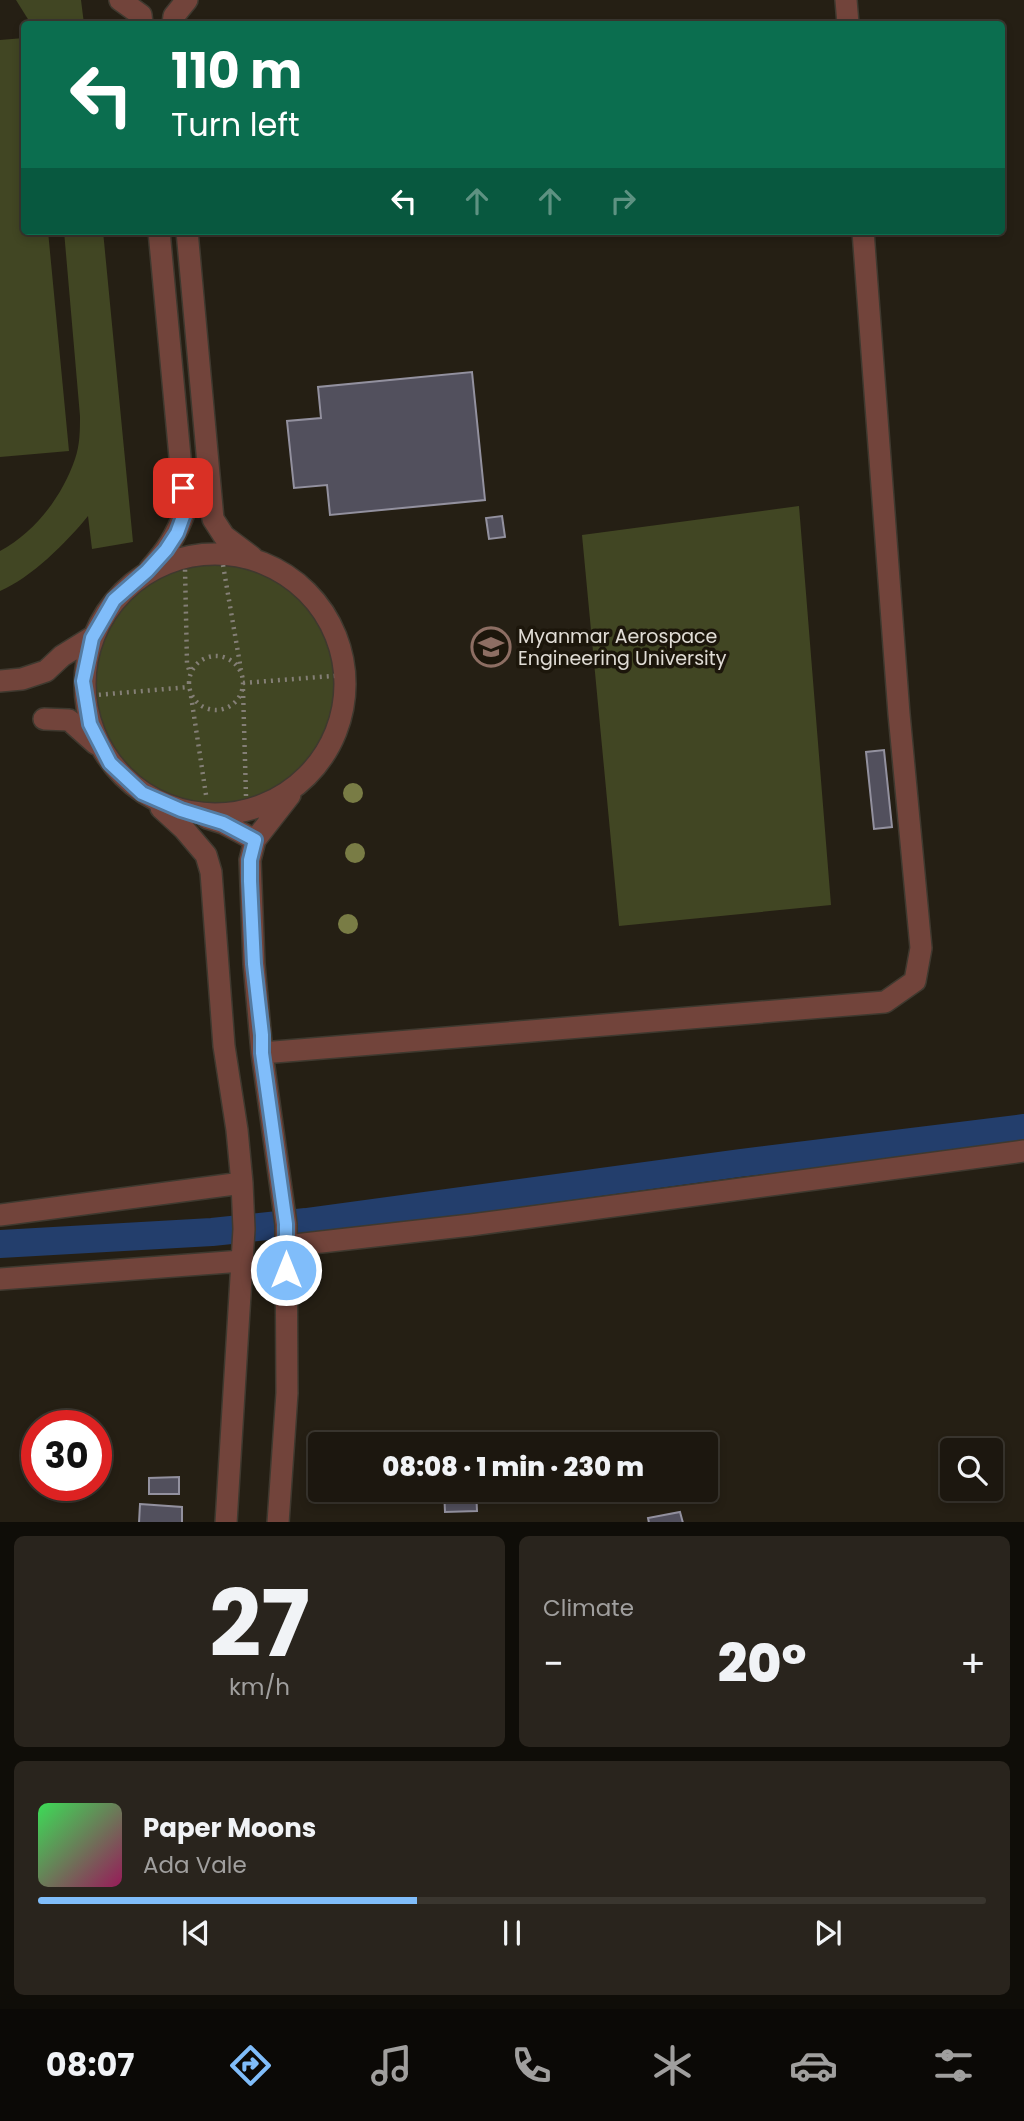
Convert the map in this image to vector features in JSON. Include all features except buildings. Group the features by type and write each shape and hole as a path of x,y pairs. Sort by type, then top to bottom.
{"street":[{"path":"120,0 141,15 142,21"},
{"path":"173,21 174,16 187,0"},
{"path":"846,0 848,21"},
{"path":"159,235 185,511 172,541 147,571 114,600 92,638 83,681 90,724 110,763 172,816 206,855 211,872 223,1046 237,1130 244,1228 226,1522"},
{"path":"187,235 213,519 224,536 259,563"},
{"path":"262,1053 885,1002 915,981 921,948 899,714 863,235"},
{"path":"165,296 192,295"},
{"path":"176,419 203,416"},
{"path":"147,571 189,556 224,555 233,555 275,568 310,595 334,630 345,675 343,712 327,751 255,840 250,860 254,964 262,1053 286,1224 286,1393 278,1522"},
{"path":"0,681 22,679 46,671 62,656 92,638"},
{"path":"44,719 69,720 104,753"},
{"path":"181,810 223,815 250,809 264,805 300,783"},
{"path":"142,793 181,810 223,823 255,840"},
{"path":"286,1246 484,1223 1024,1151"},
{"path":"0,1215 242,1183"},
{"path":"0,1279 242,1261"}],"path":[{"path":"224,555 223,567 245,698 246,796 250,809"},
{"path":"182,558 185,569 187,663 206,813"},
{"path":"190,674 202,659 211,656 229,658 241,671"},
{"path":"243,686 345,675"},
{"path":"190,689 195,700 202,706 220,710 235,703 243,686"},
{"path":"85,696 190,689"}],"green space":[{"path":"16,0 81,0 84,21 29,21"},
{"path":"21,38 21,235 48,235 69,451 0,457 0,40"},
{"path":"64,235 103,235 133,542 92,549 88,516 48,558 0,591 0,551 36,524 63,487 78,448 80,416"},
{"path":"799,506 831,905 619,926 582,535"},
{"path":"203,564 227,564 272,578 301,599 316,618 327,639 334,661 334,709 327,731 316,752 301,771 272,792 250,801 227,806 203,806 158,792 138,779 121,762 108,742 99,720 94,697 94,673 108,628 121,608 138,591 158,578 180,569"}],"waterway":[{"path":"0,1244 212,1232 306,1222 740,1163 1024,1128"}],"place":[{"name":"Myanmar Aerospace Engineering University","path":"491,647"}],"route":[{"path":"183,488 185,511 177,533 147,571 114,600 92,638 83,681 90,724 104,753 110,763 142,793 181,810 223,823 255,840 250,860 254,964 262,1053 286,1224 286,1270"}]}
